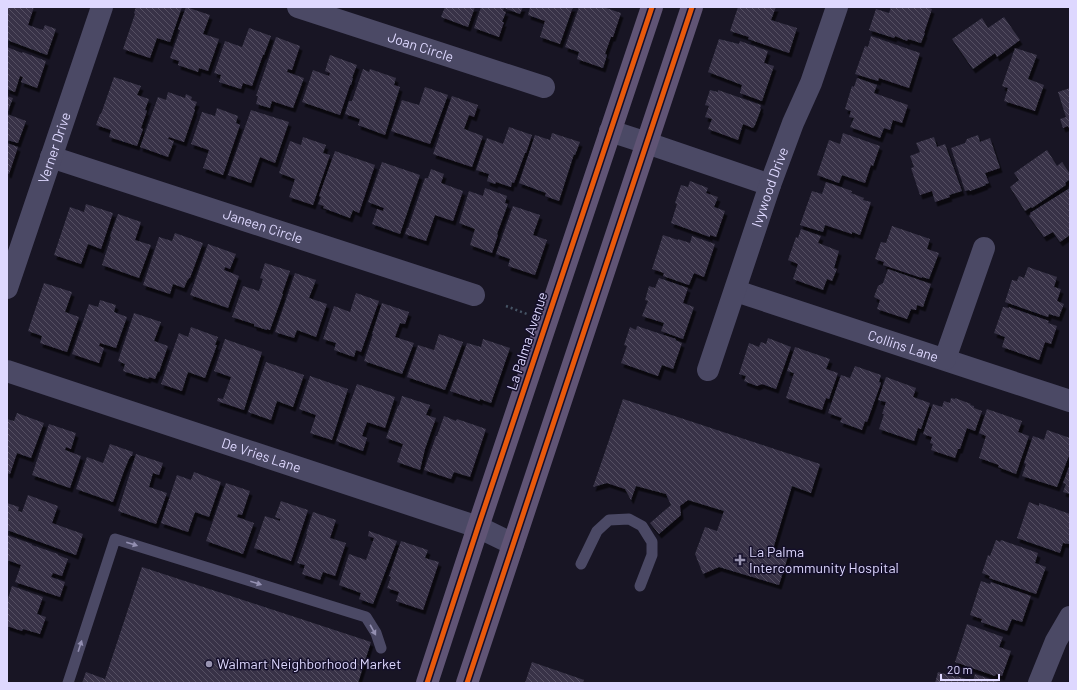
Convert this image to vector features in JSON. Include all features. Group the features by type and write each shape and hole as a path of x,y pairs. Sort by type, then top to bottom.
{"main road":[{"name":"La Palma Avenue","path":"427,683 652,7"},
{"path":"467,683 692,7"}],"street":[{"name":"Verner Drive","path":"7,288 102,7"},
{"name":"Joan Circle","path":"298,7 544,87"},
{"name":"Ivywood Drive","path":"708,370 736,291 770,185 793,123 811,83 837,7"},
{"path":"610,131 770,185"},
{"name":"Janeen Circle","path":"51,157 474,295"},
{"path":"945,359 984,248"},
{"name":"Collins Lane","path":"736,291 1070,401"},
{"name":"De Vries Lane","path":"7,371 478,527 513,544"},
{"path":"1039,683 1056,641 1070,617"}],"lane":[{"path":"581,564 597,531 610,520 629,519 642,526 652,542 652,555 640,586"},
{"path":"68,683 115,539 366,617 376,633 381,648"}],"path":[{"path":"506,306 528,314"}],"building":[{"path":"7,7 34,7 28,25 43,30 45,25 56,29 47,55 7,40"},
{"path":"136,7 182,7 170,42 157,38 150,58 123,49"},
{"path":"186,7 210,15 203,34 219,39 208,71 199,68 198,72 178,65 179,61 170,58"},
{"path":"445,7 475,7 468,27 441,17"},
{"path":"481,7 523,7 520,14 504,8 503,11 506,12 499,37 474,28"},
{"path":"530,7 573,7 560,44 540,37 545,21 528,15"},
{"path":"579,7 603,7 621,13 613,37 611,37 605,54 607,55 603,68 577,59 579,52 565,47"},
{"path":"738,7 776,7 771,20 797,28 789,53 748,39 749,37 730,31"},
{"path":"891,7 926,7 932,9 921,43 908,39 907,41 895,36 894,38 869,30 876,9 889,13"},
{"path":"1004,17 1020,40 997,57 995,53 973,69 952,39 982,18 988,28"},
{"path":"249,28 271,36 252,86 243,83 241,89 219,82 221,75 214,73 225,41 242,47"},
{"path":"871,36 920,53 909,88 879,78 878,81 855,74 865,46 868,47"},
{"path":"276,37 300,46 292,70 288,69 287,72 304,78 293,108 272,101 270,108 256,104 258,96 256,96"},
{"path":"719,39 739,44 740,41 768,51 764,63 774,66 762,101 740,93 742,85 708,72"},
{"path":"7,47 46,61 37,88 21,82 23,77 20,76 15,92 7,89"},
{"path":"1015,48 1037,55 1028,79 1044,85 1035,111 1004,101 1008,88 1002,86"},
{"path":"330,55 357,65 340,115 302,102 313,70 329,76 330,73 325,71"},
{"path":"363,69 369,72 370,69 396,78 394,85 400,87 385,135 358,125 360,119 345,114 349,101 352,101"},
{"path":"114,77 141,86 137,95 149,99 145,110 147,111 141,128 143,129 137,146 109,137 111,130 96,125"},
{"path":"857,78 877,85 874,93 908,105 902,123 893,120 890,130 884,128 880,138 850,127 854,118 849,117 851,111 845,109 852,86 854,87"},
{"path":"425,87 448,95 430,144 391,131 402,100 419,105"},
{"path":"1070,88 1070,130 1068,126 1063,128 1060,119 1066,117 1058,92"},
{"path":"710,90 718,92 718,90 761,105 761,109 753,128 743,124 738,140 708,129 712,119 705,117 709,106 705,105"},
{"path":"168,92 185,98 186,94 192,97 191,100 197,102 184,142 169,137 168,139 174,141 168,157 140,147 158,97 166,100"},
{"path":"7,96 13,98 7,114"},
{"path":"452,96 478,105 474,117 469,115 464,129 483,136 472,167 433,154"},
{"path":"217,108 238,116 236,123 240,125 223,175 203,168 209,150 191,144 202,112 215,116"},
{"path":"251,110 289,122 275,163 260,157 251,183 228,175"},
{"path":"7,114 26,121 18,143 7,140"},
{"path":"509,127 532,135 514,183 512,182 511,187 496,182 495,184 487,181 489,174 476,170 487,138 503,144"},
{"path":"552,133 580,142 575,155 574,154 559,201 545,196 546,193 519,183 535,135 550,140"},
{"path":"843,133 880,146 873,166 871,165 865,183 842,175 839,183 817,175 829,140 840,144"},
{"path":"978,135 980,142 990,138 1000,168 985,173 989,183 985,184 986,185 970,191 965,191 951,148 965,143 967,139"},
{"path":"303,137 326,145 323,153 330,155 313,205 289,197 295,179 279,173 290,141 301,145"},
{"path":"934,137 937,147 945,144 962,191 949,195 950,197 935,202 932,191 920,195 911,168 914,167 910,156 920,152 916,143"},
{"path":"7,143 18,147 9,174 7,173"},
{"path":"1047,150 1057,166 1062,162 1070,174 1070,179 1065,183 1066,185 1032,208 1031,207 1025,211 1010,187 1019,180 1014,173"},
{"path":"335,151 375,165 359,213 353,210 350,218 323,208 324,206 318,204 321,197 319,196"},
{"path":"382,162 420,175 400,234 372,224 377,209 383,211 384,208 368,202"},
{"path":"431,169 444,174 441,183 463,191 453,221 435,215 426,241 405,234 425,178 428,178"},
{"path":"690,181 708,188 706,193 718,197 714,207 725,211 716,237 710,235 710,237 671,223 677,204 675,203 681,185 688,187"},
{"path":"826,182 852,191 851,193 864,198 863,200 871,202 860,235 852,232 852,234 825,225 823,232 800,225 812,191 822,194"},
{"path":"485,188 507,196 505,203 508,204 492,253 470,245 475,229 459,223 469,191 483,196"},
{"path":"1070,188 1070,235 1060,242 1053,232 1044,237 1029,216 1031,214 1030,213"},
{"path":"86,204 113,213 101,249 88,244 81,264 54,255 70,207 84,212"},
{"path":"513,206 540,215 533,235 547,240 535,275 508,266 510,259 496,254"},
{"path":"118,214 141,222 135,240 151,245 139,278 102,265"},
{"path":"892,226 930,239 927,249 939,253 929,279 883,265 884,262 875,259 881,242 886,243"},
{"path":"801,229 821,236 818,243 839,251 834,268 837,269 832,281 827,279 823,290 793,279 798,264 788,260 796,237 798,238"},
{"path":"175,233 203,243 190,278 184,288 173,284 170,294 143,285 159,237 172,241"},
{"path":"663,235 690,243 692,236 715,244 704,277 694,273 689,285 663,276 664,273 652,269"},
{"path":"208,244 236,254 230,269 225,267 224,270 239,276 228,308 190,295"},
{"path":"265,263 290,271 270,330 254,326 254,324 232,317 243,286 259,291 263,279 260,278"},
{"path":"1028,267 1057,277 1054,287 1061,289 1057,301 1064,304 1059,317 1049,314 1048,317 1005,302 1012,280 1017,281 1019,276 1024,278"},
{"path":"888,269 931,284 923,307 917,305 916,310 911,309 907,319 877,309 880,300 874,297 878,286 883,283"},
{"path":"295,273 316,280 309,298 327,304 316,337 297,330 294,338 275,332"},
{"path":"659,278 688,288 683,303 694,307 683,339 661,331 664,323 642,316 648,301 645,300 649,286 655,288"},
{"path":"44,283 72,292 65,312 79,317 67,352 40,343 42,336 28,331"},
{"path":"356,293 379,301 361,352 356,350 354,357 334,350 336,343 323,339 334,306 350,312"},
{"path":"100,300 116,305 114,312 127,317 116,348 100,343 99,346 104,348 99,363 72,354 89,304 98,307"},
{"path":"382,303 409,312 405,324 400,323 395,337 414,343 402,374 364,361"},
{"path":"1003,307 1009,307 1049,321 1048,323 1057,326 1051,344 1045,342 1039,360 1002,347 1005,337 994,333"},
{"path":"134,313 161,322 154,341 168,346 155,379 149,377 148,379 123,371 125,364 118,361"},
{"path":"637,326 676,339 675,340 682,343 673,369 662,365 658,376 621,363 627,346 624,345 630,327 636,330"},
{"path":"191,327 218,337 215,345 217,345 205,378 188,372 182,391 161,384 179,333 188,337"},
{"path":"439,334 463,342 445,390 407,377 418,345 434,350"},
{"path":"768,338 791,347 776,389 762,384 757,386 744,381 746,376 739,374 749,343 759,347 761,342 766,344"},
{"path":"225,339 262,352 244,410 217,401 218,398 223,399 231,377 214,371"},
{"path":"483,339 510,348 491,403 450,391 467,343 481,347"},
{"path":"795,347 830,359 826,369 838,373 829,399 826,398 822,410 786,398 794,373 787,371"},
{"path":"266,362 304,375 293,407 277,401 271,420 248,412"},
{"path":"855,366 881,375 879,382 881,383 867,422 865,421 862,430 840,422 842,418 828,413 841,375 850,378"},
{"path":"310,376 348,389 332,440 310,433 316,415 299,409"},
{"path":"886,377 916,388 913,397 930,403 921,429 918,428 914,441 879,429 886,402 878,400"},
{"path":"357,384 395,397 385,428 367,422 362,436 367,438 363,451 336,441"},
{"path":"402,396 430,405 426,415 436,418 425,449 420,470 397,462 403,444 386,438"},
{"path":"951,398 971,404 970,405 974,406 974,408 982,411 975,431 967,428 960,449 958,449 955,458 931,450 933,444 930,443 932,437 923,434 933,404 942,407 944,401 950,403"},
{"path":"623,399 820,464 811,493 792,486 773,549 789,553 779,585 719,567 703,574 695,554 705,527 717,531 724,511 688,500 680,506 681,515 659,534 650,523 671,505 666,494 636,486 631,500 625,489 607,483 593,487"},
{"path":"987,409 1022,421 1018,432 1029,436 1016,474 998,467 999,465 979,458 986,436 979,433"},
{"path":"17,413 44,423 31,458 17,453 10,474 7,473 7,419 14,421"},
{"path":"444,416 456,421 457,419 486,429 470,477 454,472 451,479 424,470"},
{"path":"49,424 76,433 71,449 66,447 65,450 81,456 70,488 32,475"},
{"path":"1047,430 1070,438 1070,453 1057,487 1022,476 1026,464 1024,463 1033,436 1044,440"},
{"path":"110,444 133,452 124,471 113,502 76,489 87,457 103,463"},
{"path":"136,454 163,463 159,475 153,473 149,487 167,493 156,524 118,511"},
{"path":"1070,464 1070,494 1063,492 1066,484 1063,483"},
{"path":"194,472 221,482 209,517 195,512 188,532 161,523 177,475 191,480"},
{"path":"226,483 250,491 242,515 238,514 237,517 254,523 243,554 206,541"},
{"path":"28,495 58,506 52,523 83,534 76,555 7,530 7,503 19,507 18,511 22,512"},
{"path":"281,501 308,510 291,561 254,548 265,516 280,521 280,519 275,517"},
{"path":"1029,502 1039,506 1039,503 1070,514 1069,544 1063,543 1060,553 1017,538"},
{"path":"313,512 336,520 330,538 346,543 335,576 323,572 320,580 302,574 305,565 297,563"},
{"path":"369,531 397,541 373,604 359,599 361,593 339,585 349,554 366,560 374,538 368,536"},
{"path":"7,535 68,559 62,576 53,573 51,577 65,582 60,597 15,582 21,565 7,560"},
{"path":"996,540 1000,542 1001,540 1038,553 1035,563 1046,567 1036,594 989,578 990,576 982,573 988,555 990,556"},
{"path":"401,541 428,550 425,558 439,562 423,610 396,601 399,592 387,588 391,577 389,576"},
{"path":"142,567 371,642 358,683 82,683 86,672 105,679"},
{"path":"981,581 990,584 991,582 1031,596 1022,622 1012,619 1007,631 981,622 982,619 970,615"},
{"path":"12,586 43,597 37,614 46,617 40,634 23,629 22,631 7,626 7,602"},
{"path":"967,624 1003,637 999,647 1011,651 1002,676 996,674 995,676 955,662"},
{"path":"532,662 584,680 583,683 525,683"},
{"path":"938,672 973,681 975,674 999,682 935,683"}],"cycle path":[{"path":"427,683 652,7"},
{"path":"467,683 692,7"}],"place":[{"name":"La Palma Intercommunity Hospital","path":"740,560"},
{"name":"Walmart Neighborhood Market","path":"209,664"}]}
